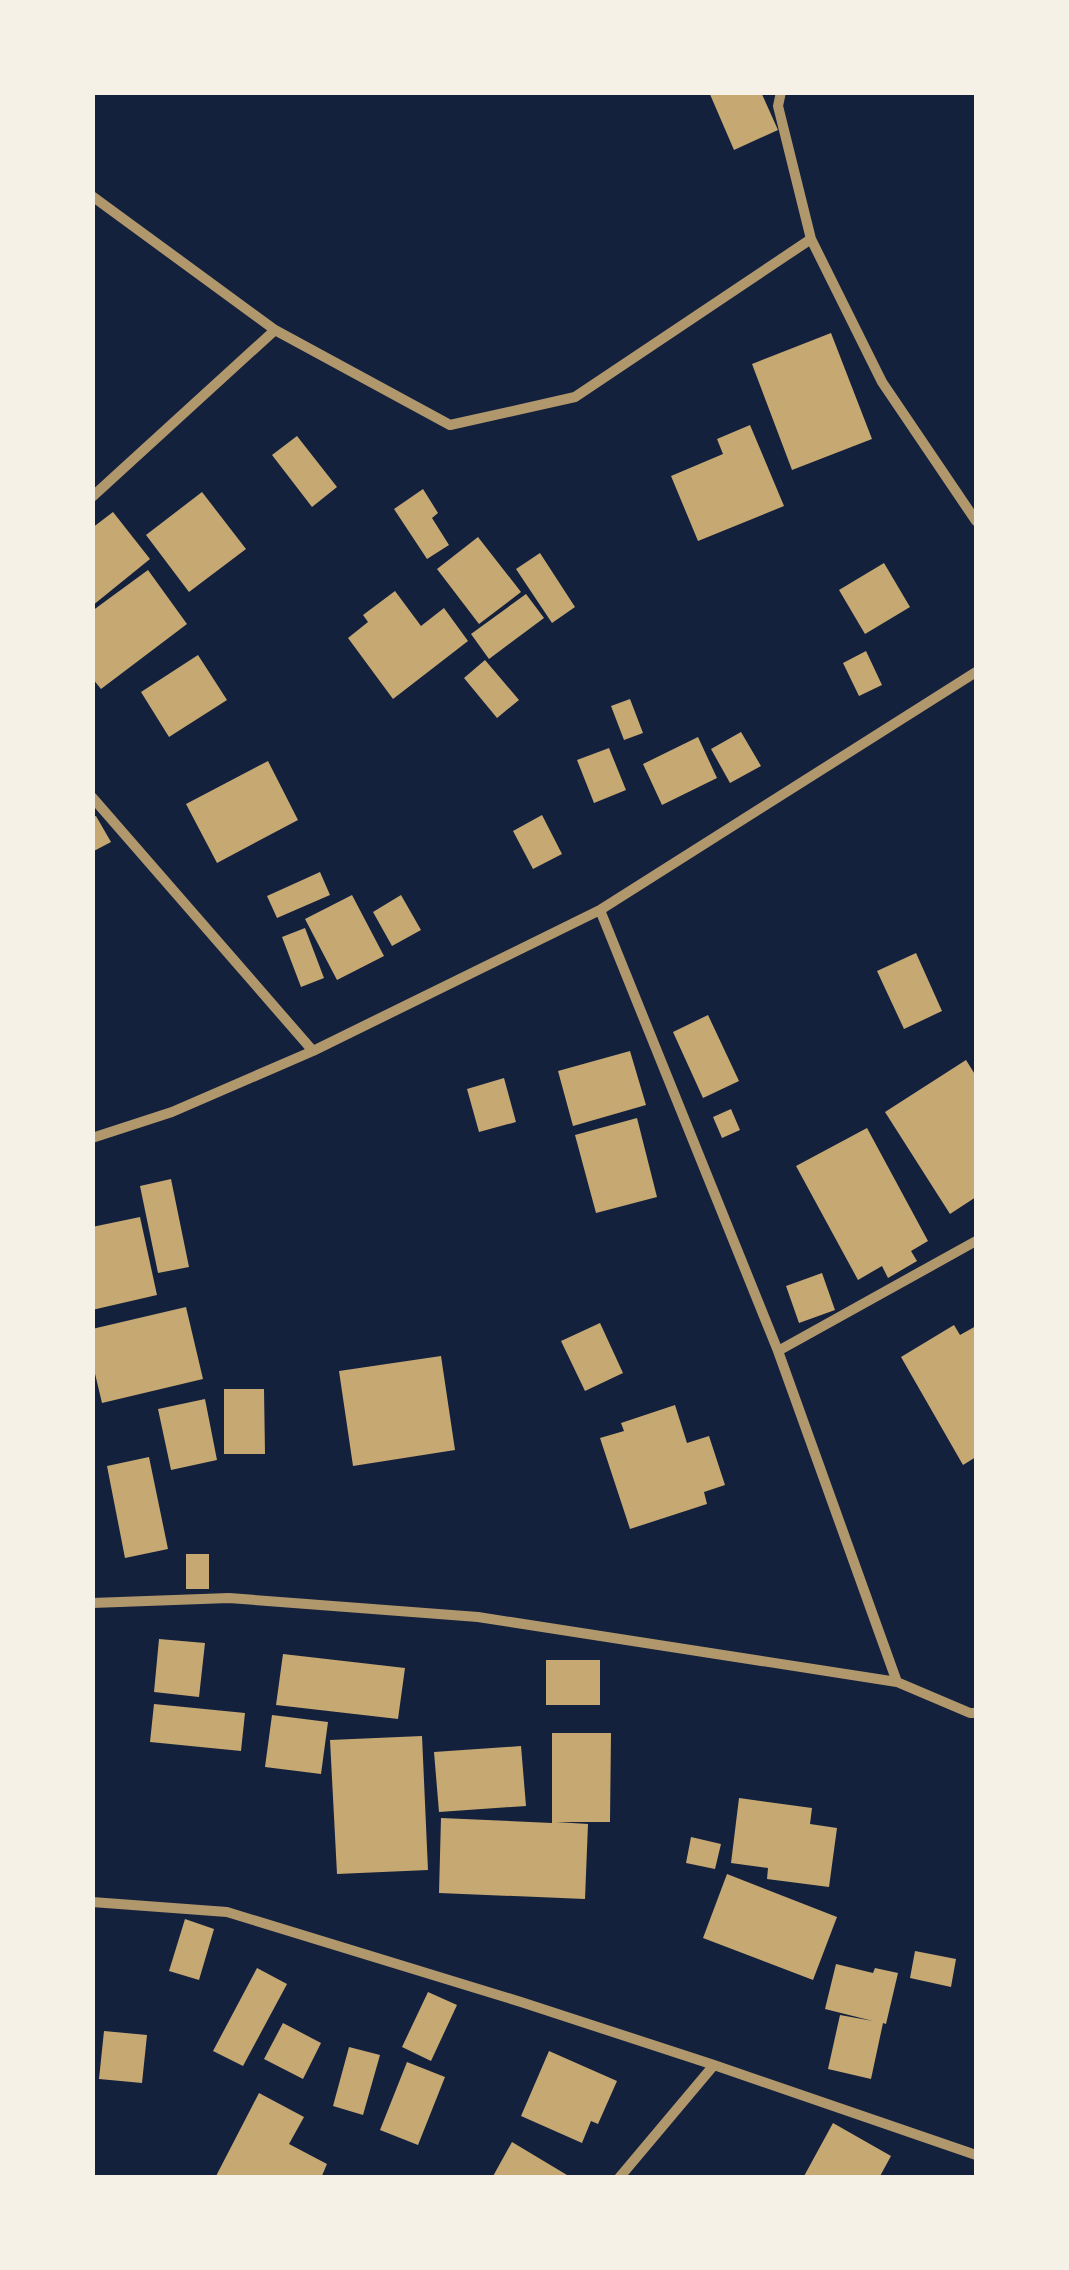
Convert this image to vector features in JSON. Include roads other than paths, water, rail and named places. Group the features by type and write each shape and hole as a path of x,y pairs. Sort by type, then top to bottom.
{"street":[{"path":"781,92 778,106 811,239 882,382 976,521"},
{"path":"92,196 275,330 450,425 574,397 811,239"},
{"path":"92,496 275,330"},
{"path":"92,1138 172,1112 313,1051 600,910 976,672"},
{"path":"92,796 313,1051"},
{"path":"600,910 778,1351 896,1682"},
{"path":"778,1351 976,1241"},
{"path":"92,1603 229,1598 478,1617 896,1682 976,1714"},
{"path":"92,1902 227,1912 521,2002 976,2156"},
{"path":"619,2178 714,2065"}]}
